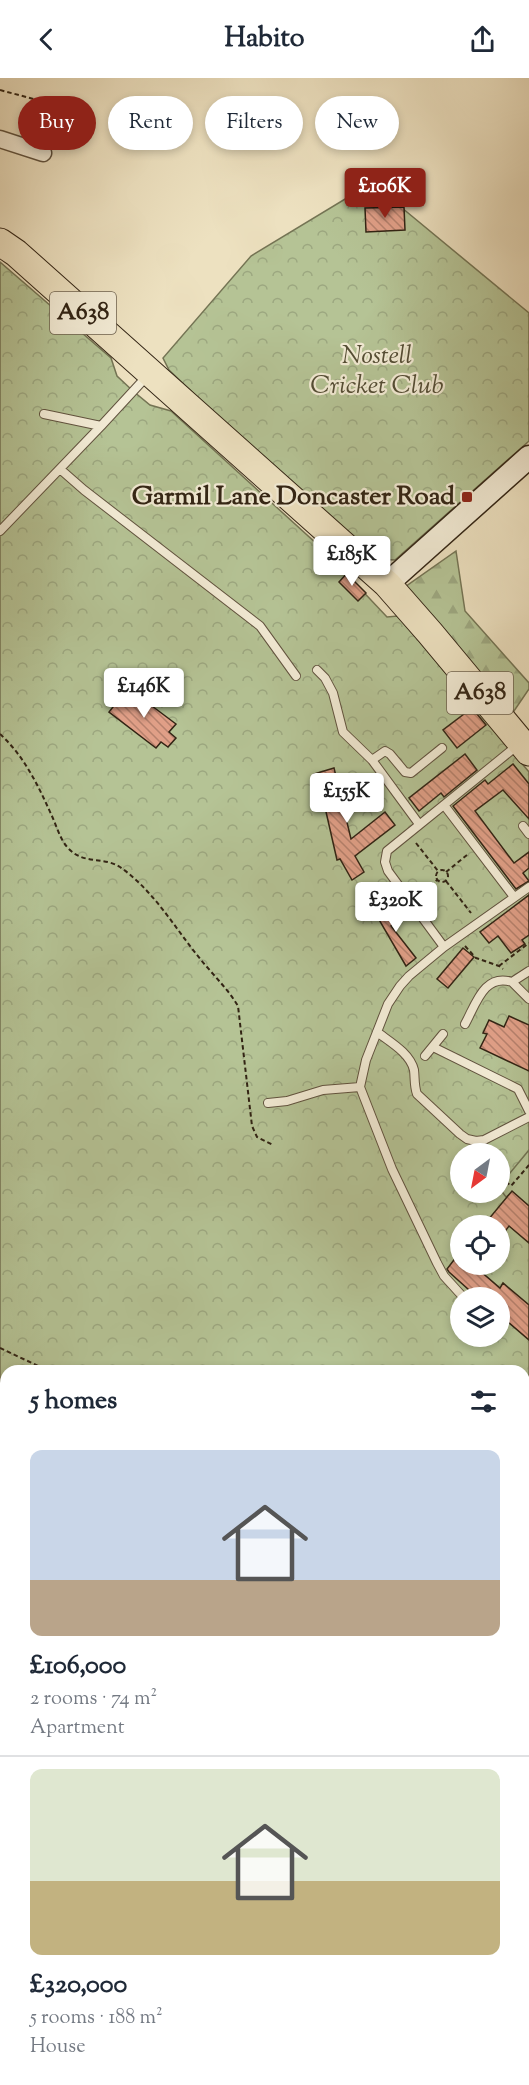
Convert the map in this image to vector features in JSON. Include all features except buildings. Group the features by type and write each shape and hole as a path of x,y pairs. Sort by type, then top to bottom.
{"highway":[{"name":"A638","path":"8,248 387,584 525,748"}],"main road":[{"path":"387,584 529,457"}],"street":[{"path":"0,139 43,153"}],"lane":[{"path":"0,531 150,373"},
{"path":"44,414 101,426"},
{"path":"60,469 260,626 296,676"},
{"path":"317,670 325,678 333,693 343,732 372,760 419,824"},
{"path":"372,760 385,751 405,772 411,773 442,748"},
{"path":"444,946 388,871 385,862 387,851 444,805 525,748"},
{"path":"444,805 514,897"},
{"path":"523,826 529,834"},
{"path":"454,1287 436,1263 392,1169 360,1087 366,1060 382,1017 400,986 444,946 529,886"},
{"path":"513,981 529,970"},
{"path":"465,1024 489,983 502,979 513,981 529,999"},
{"path":"377,1032 401,1050 408,1059 414,1072 417,1094 467,1139 484,1140 529,1118"},
{"path":"425,1056 443,1034"},
{"path":"433,1047 518,1089 529,1111"},
{"path":"268,1103 286,1101 323,1090 360,1087"}],"path":[{"path":"0,90 22,96"},
{"path":"0,734 31,772 60,837 70,850 84,860 101,861 119,866 126,872 161,908 206,967 228,989 238,1006 252,1126 257,1137 273,1145"},
{"path":"408,834 438,871 446,872 477,848"},
{"path":"437,880 438,871"},
{"path":"446,872 448,876 446,881"},
{"path":"410,902 437,880"},
{"path":"437,880 446,881"},
{"path":"446,881 479,922"},
{"path":"458,937 476,958 499,966 513,981"},
{"path":"499,966 529,943"},
{"path":"510,1185 529,1164"},
{"path":"0,1348 36,1365"}],"green space":[{"name":"Nostell Cricket Club","path":"370,184 529,313 529,441 395,560 375,559 254,451 169,370 163,358 251,256"},
{"path":"0,262 111,358 117,376 133,391 150,405 171,411 352,576 353,581 387,617 398,616 529,772 529,1365 0,1365"},
{"path":"456,551 465,611 529,683 529,689 514,711 405,587"},
{"path":"529,1150 529,1206 512,1192 510,1194 510,1173"}],"place":[{"name":"Garmil Lane Doncaster Road","path":"467,497"}]}
